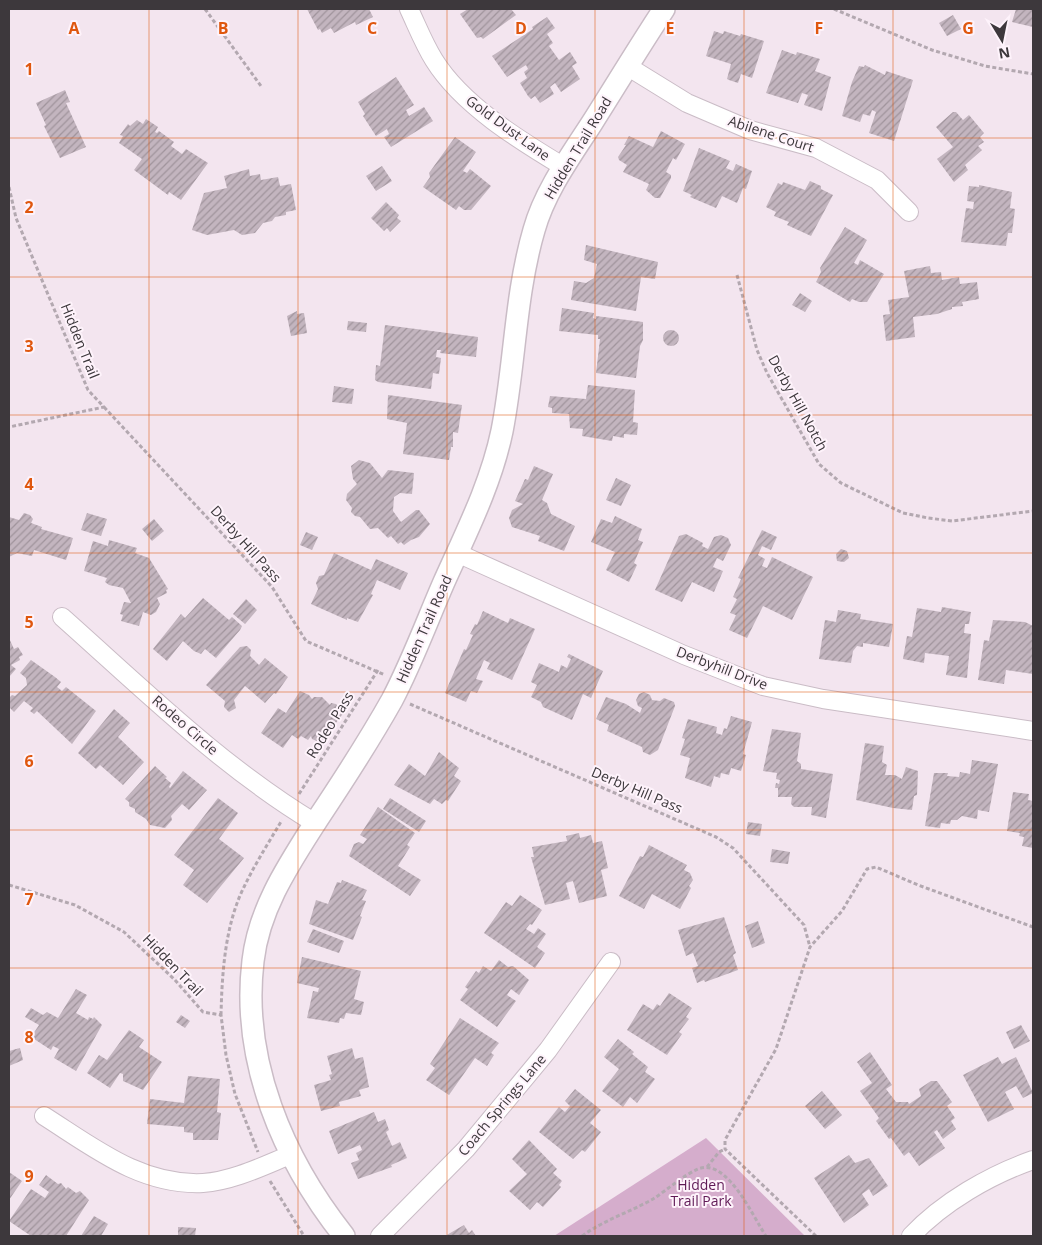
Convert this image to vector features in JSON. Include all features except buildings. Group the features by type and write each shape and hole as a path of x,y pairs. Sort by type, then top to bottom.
{"street":[{"name":"Gold Dust Lane","path":"409,9 434,61 462,96 531,147 564,166"},
{"name":"Hidden Trail Road","path":"344,1236 319,1205 290,1155 264,1084 254,1040 251,1012 253,960 258,933 271,899 289,863 373,733 394,696 481,502 494,466 502,429 524,278 534,229 564,166 664,9"},
{"name":"Abilene Court","path":"627,66 687,103 750,130 816,148 877,180 909,212"},
{"name":"Derbyhill Drive","path":"457,553 684,655 763,686 823,699 1033,731"},
{"name":"Rodeo Circle","path":"62,617 242,774 275,799 315,823"},
{"name":"Coach Springs Lane","path":"380,1236 466,1149 548,1050 611,962"},
{"path":"44,1116 118,1163 148,1176 174,1181 204,1183 231,1177 290,1155"},
{"path":"911,1236 958,1198 1010,1169 1033,1160"}],"path":[{"path":"204,9 261,86"},
{"path":"834,9 932,50 985,66 1033,74"},
{"name":"Hidden Trail","path":"9,187 16,218 88,390 104,407"},
{"name":"Derby Hill Notch","path":"737,276 757,350 766,373 819,464 841,483 903,513 928,518 952,521 1033,511"},
{"path":"9,427 104,407"},
{"name":"Derby Hill Pass","path":"104,407 272,587 306,641 383,672"},
{"name":"Rodeo Pass","path":"301,791 378,670"},
{"name":"Derby Hill Pass","path":"412,707 716,837 733,848 804,926 810,947"},
{"path":"257,1150 235,1094 226,1055 221,1015 222,981 229,934 243,888 282,820"},
{"path":"816,1236 725,1149 725,1140 776,1049 810,947 842,911 867,869 876,867 918,885 1033,928"},
{"name":"Hidden Trail","path":"9,884 75,905 124,932 174,980 203,1012 221,1015"},
{"path":"707,1167 719,1152 725,1149"},
{"path":"582,1236 670,1189 696,1169 707,1167 717,1170 735,1186 766,1236"},
{"path":"271,1183 304,1236"}],"green space":[{"name":"Hidden Trail Park","path":"706,1138 805,1236 554,1236"}]}
